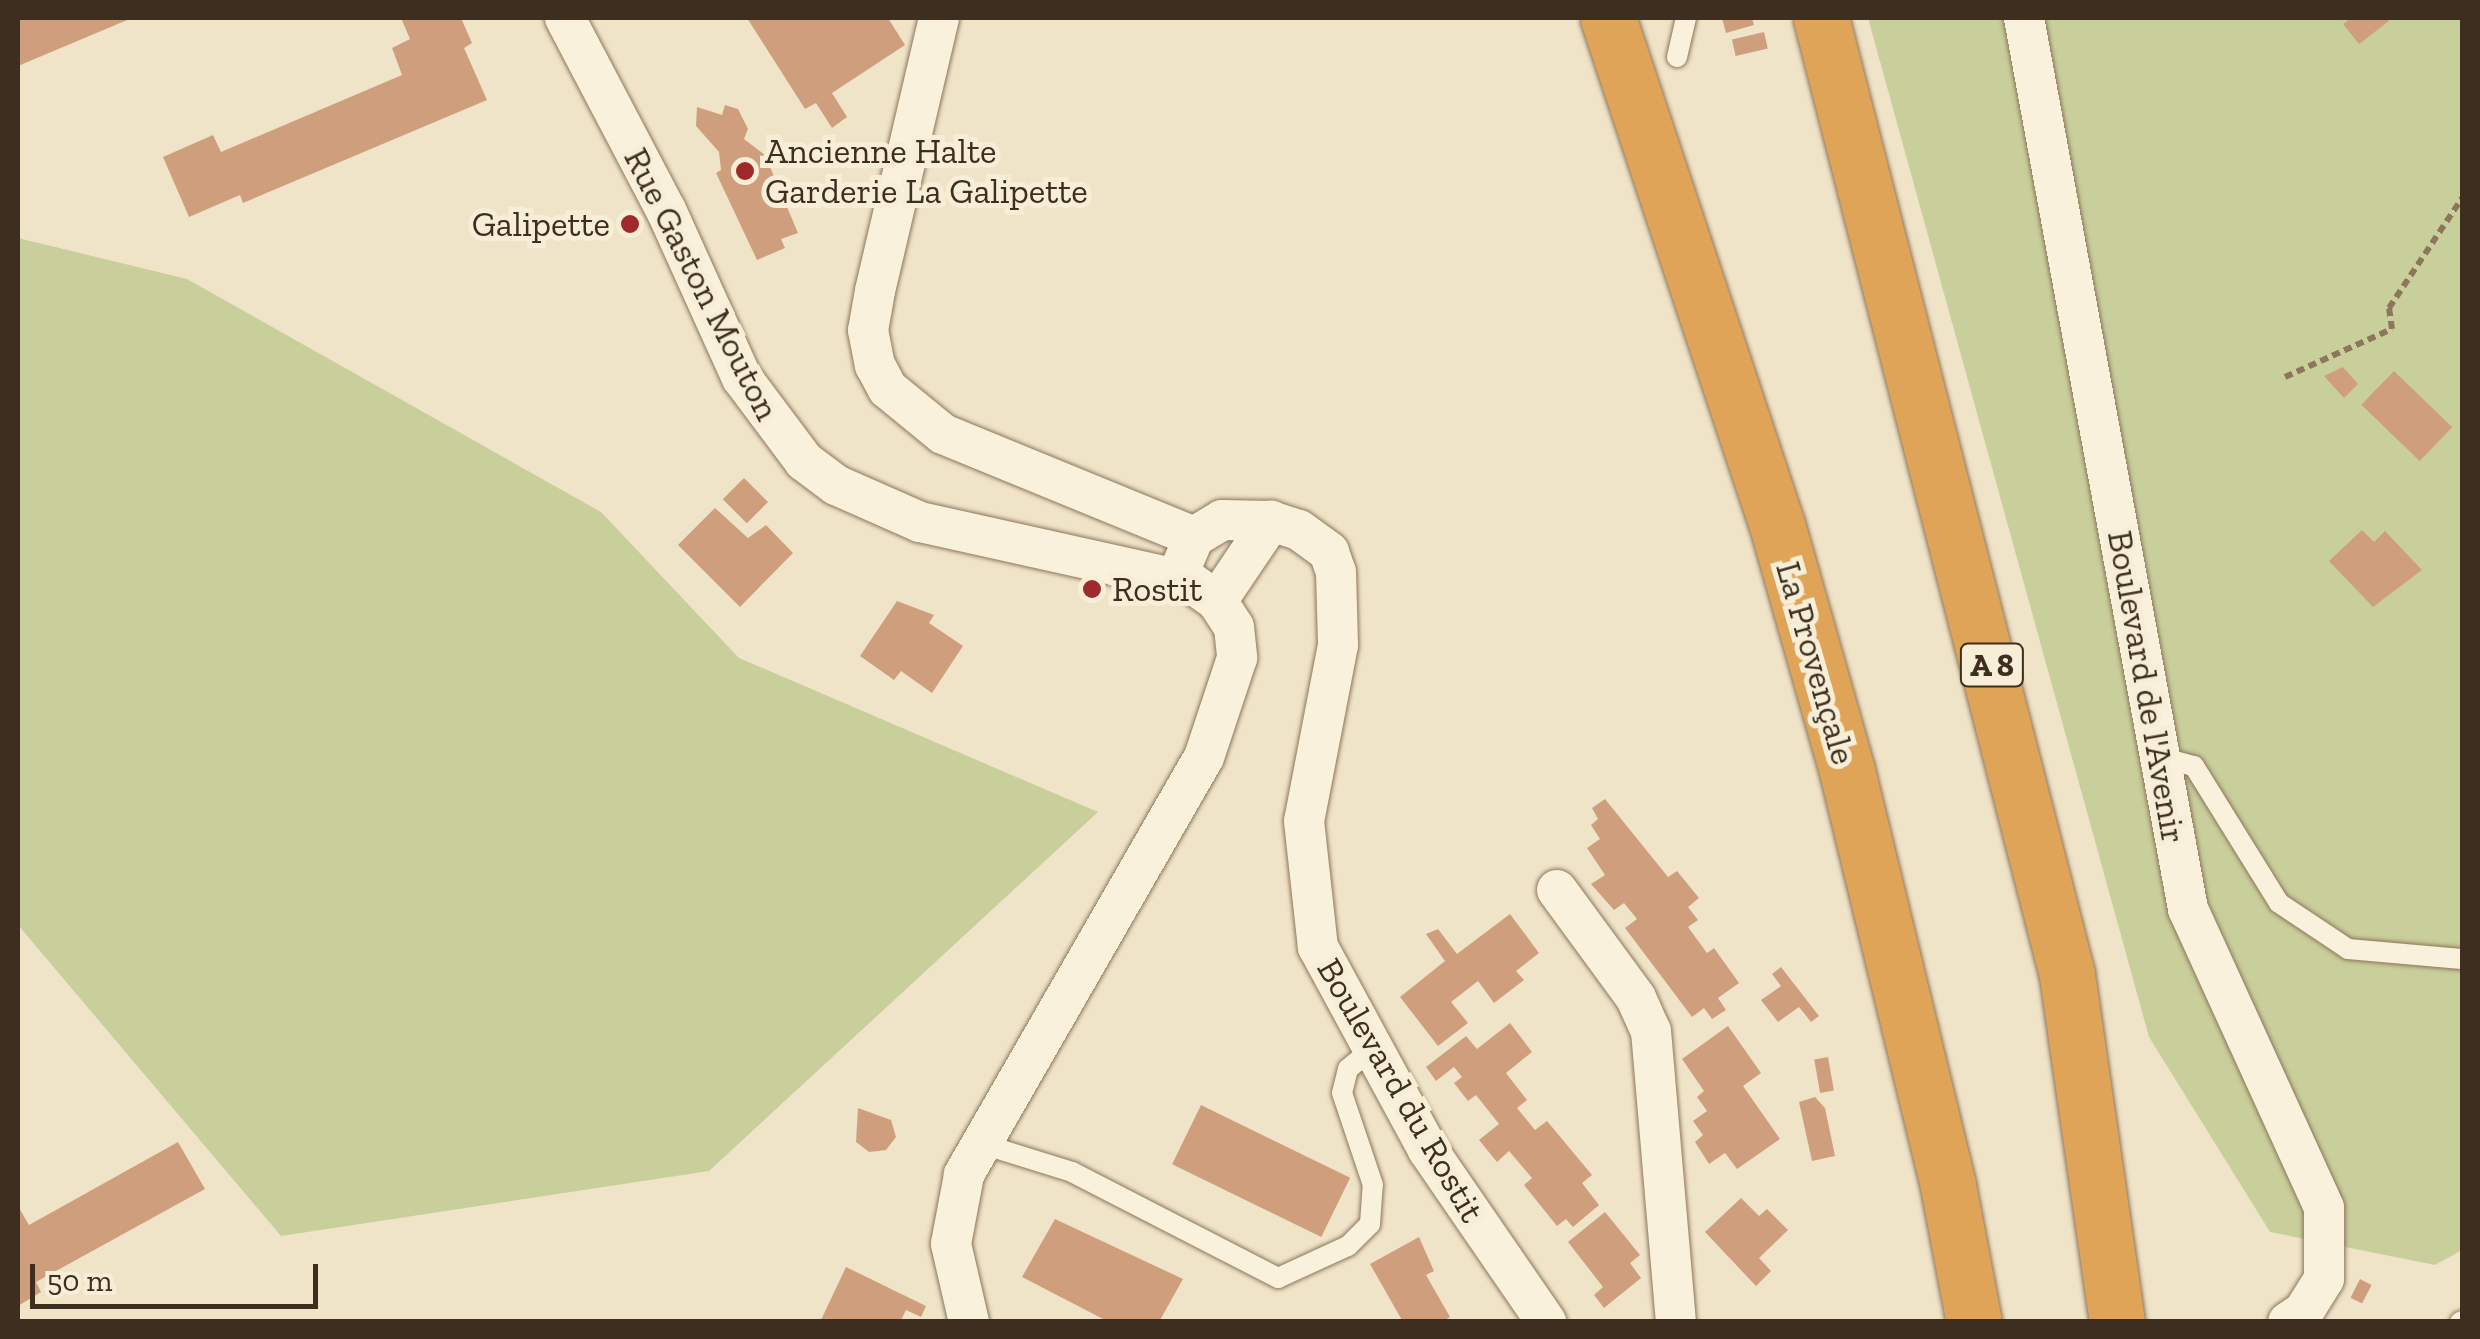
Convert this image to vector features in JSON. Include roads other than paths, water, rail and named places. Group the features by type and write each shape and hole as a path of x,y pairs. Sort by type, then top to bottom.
{"highway":[{"name":"La Provençale","path":"1608,18 1782,543 1852,790 1948,1186 1974,1322"},
{"name":"A 8","path":"1821,18 2062,956 2117,1322"}],"street":[{"name":"Rue Gaston Mouton","path":"565,18 666,210 742,378 804,461 836,485 920,522 1177,577 1217,601"},
{"path":"938,18 868,330 876,365 888,389 943,434 1194,537 1177,577"},
{"name":"Boulevard de l'Avenir","path":"2024,18 2188,909 2324,1208 2324,1279 2304,1318"},
{"name":"Boulevard du Rostit","path":"1194,537 1222,520 1271,521 1312,538 1329,552 1336,572 1338,645 1310,773 1304,862 1318,947 1428,1150 1546,1322"},
{"path":"968,1322 951,1244 954,1206 978,1143 1118,914 1204,757 1237,658 1234,627 1217,601 1271,521"},
{"path":"1557,890 1636,998 1651,1032 1676,1322"}],"lane":[{"path":"1677,56 1686,18"},
{"path":"2160,757 2194,766 2279,903 2348,949 2462,959"},
{"path":"978,1143 1072,1172 1278,1278 1348,1246 1370,1224 1374,1185 1342,1093 1348,1069 1371,1050"}],"place":[{"name":"Ancienne Halte Garderie La Galipette","path":"745,171"},
{"name":"Galipette","path":"630,224"},
{"name":"Rostit","path":"1092,589"}]}
